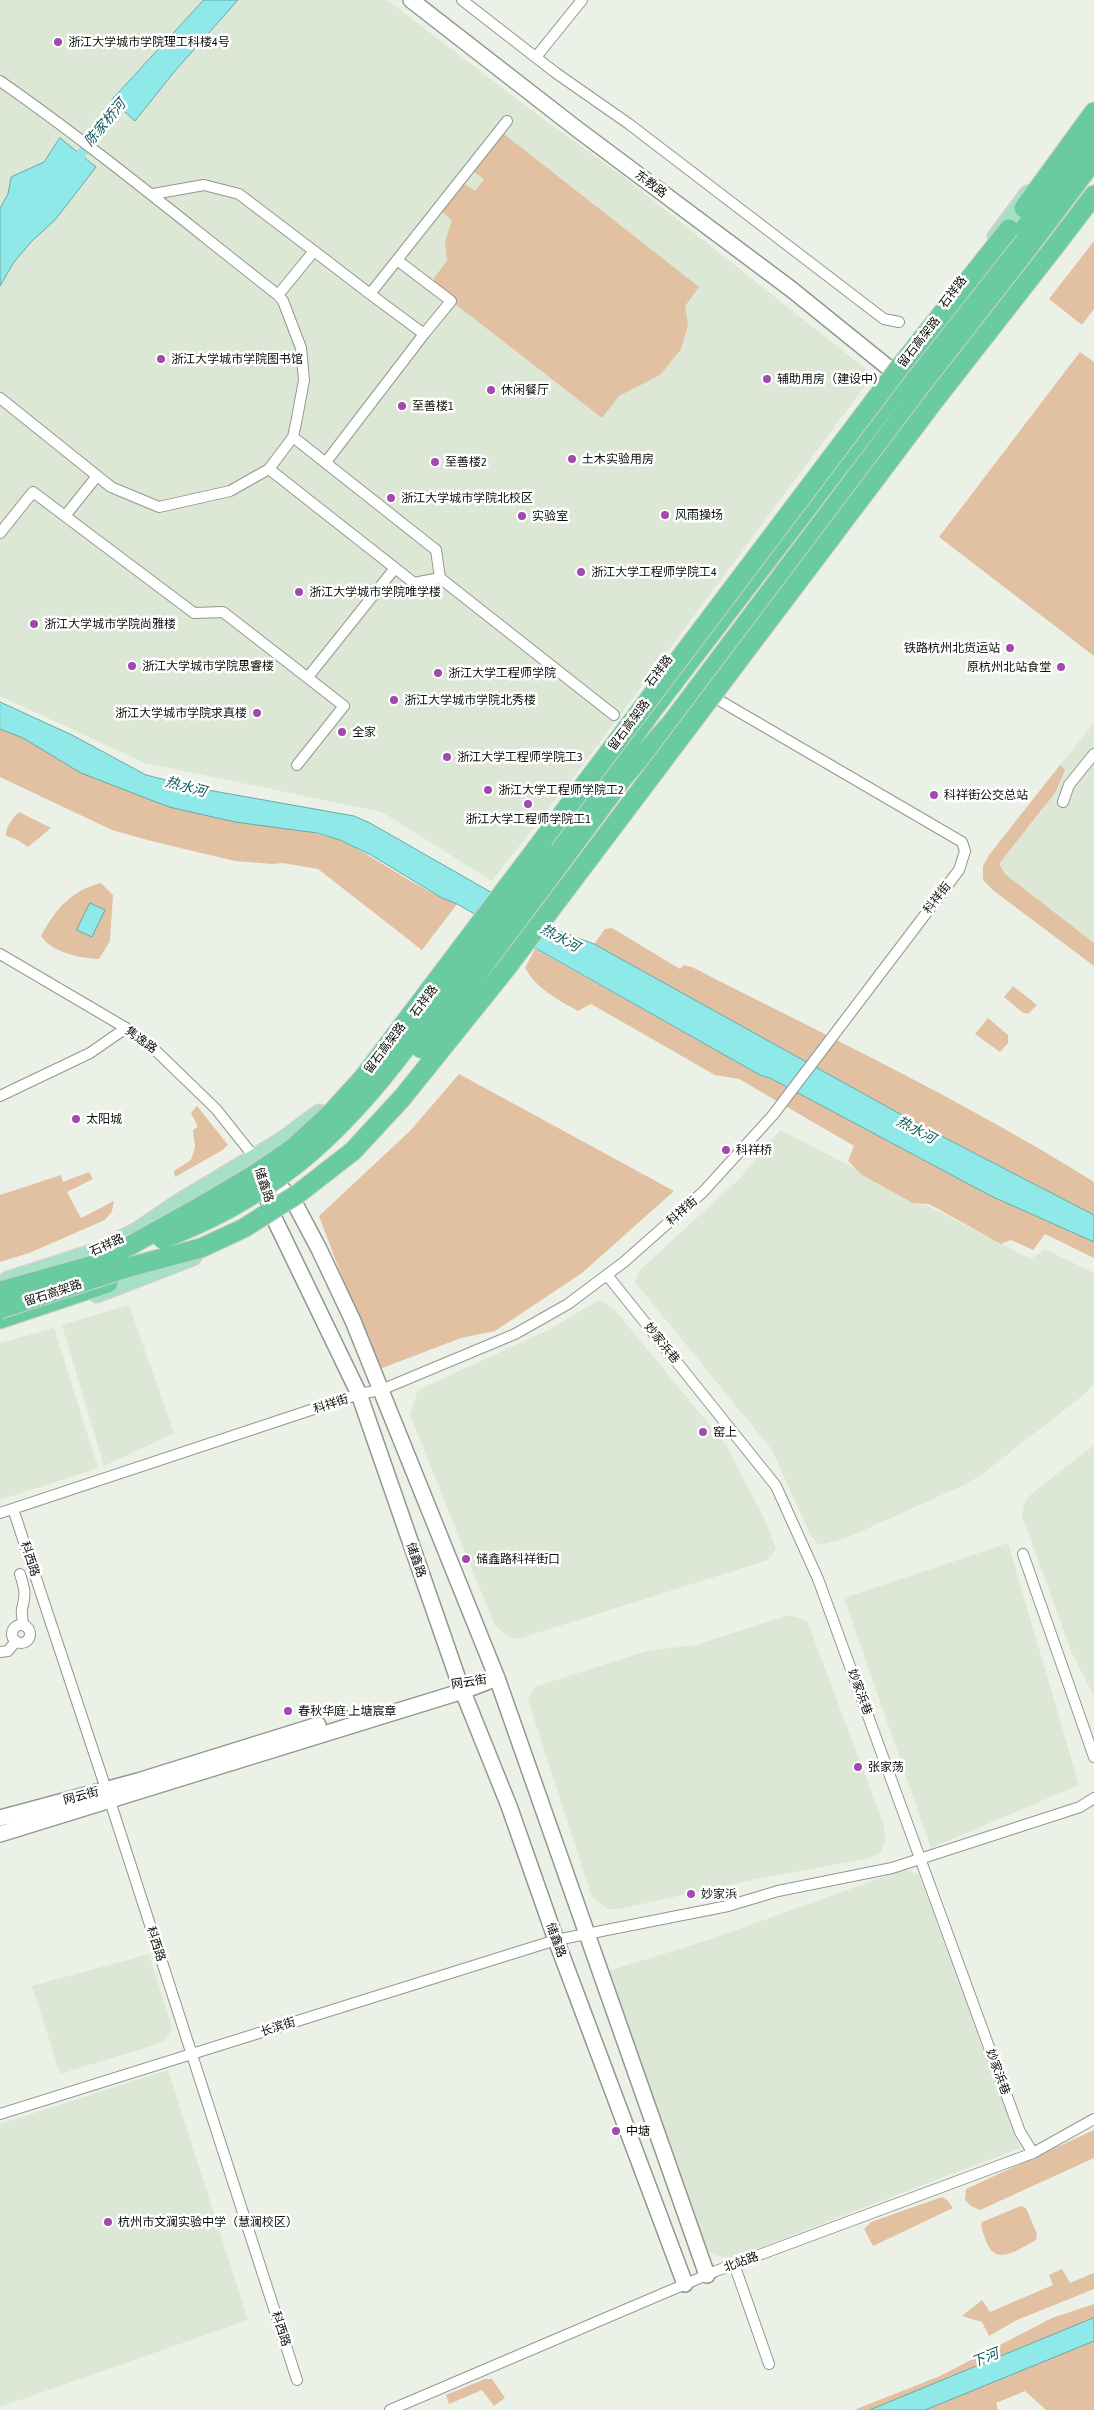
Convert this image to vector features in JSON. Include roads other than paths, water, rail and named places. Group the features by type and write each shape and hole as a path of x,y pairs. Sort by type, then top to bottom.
{"highway":[{"name":"留石高架路","path":"97,1264 252,1176 293,1148 332,1112 363,1078 899,368 1009,229 1094,112"},
{"name":"留石高架路","path":"0,1291 97,1264 191,1228 246,1199 294,1166 346,1119 389,1072 555,858 672,722 940,365 1094,138"},
{"name":"留石高架路","path":"134,1266 204,1236 256,1207 302,1177 380,1100 466,992 654,708 902,384 1094,160"},
{"name":"留石高架路","path":"0,1309 134,1266 200,1248 244,1228 299,1192 353,1150 402,1098 505,970 934,401 1094,195"},
{"path":"829,553 862,482 921,400 940,365"},
{"path":"762,535 902,384"},
{"path":"654,708 686,655 715,616 729,580"},
{"path":"672,722 785,611"},
{"path":"0,1319 69,1297 200,1248"}],"main road":[{"name":"石祥路","path":"0,1282 98,1251 137,1230 255,1158 310,1122 404,1027 600,765 636,700 892,366 938,312 1094,107"},
{"path":"0,1323 104,1292 245,1236 353,1157 404,1103 641,780 686,738 785,611 933,416 974,345 1094,185"}],"street":[{"name":"东教路","path":"411,0 577,129 791,288 892,366"},
{"name":"东教路","path":"424,0 796,284 892,366"},
{"path":"462,0 536,57 637,130 884,319 899,322"},
{"path":"536,57 582,0"},
{"path":"0,81 153,194 278,295 283,300 301,348 304,380 293,437 268,469 230,491 159,507 111,487 0,398"},
{"path":"370,294 507,122"},
{"path":"153,194 204,185 239,194 424,334"},
{"path":"278,295 314,251"},
{"path":"326,462 451,301 396,260"},
{"path":"293,437 436,550 440,578 614,714"},
{"path":"268,469 414,583 440,578"},
{"path":"65,516 97,476"},
{"path":"0,533 33,492 194,614 224,612 308,677 344,706 297,765"},
{"path":"308,677 395,568"},
{"name":"科祥街","path":"0,1513 359,1394 381,1390 515,1334 568,1304 607,1275 703,1192 772,1115 959,870 965,851 962,842 717,699"},
{"path":"1063,802 1068,785 1094,754"},
{"name":"隽逸路","path":"0,954 126,1028 153,1048 216,1109 255,1158"},
{"path":"0,1096 90,1053 126,1028"},
{"name":"储鑫路","path":"255,1158 294,1202 350,1313 497,1678 707,2275"},
{"name":"储鑫路","path":"255,1158 274,1216 359,1394 461,1686 509,1806 556,1940 685,2284"},
{"name":"妙家浜巷","path":"607,1275 776,1486 818,1579 1020,2132 1033,2153"},
{"name":"科西路","path":"13,1509 108,1795 297,2380"},
{"path":"1023,1554 1094,1757"},
{"path":"0,1652 8,1651 16,1641 22,1643 30,1638 28,1628 23,1625 21,1610 25,1604 26,1595 20,1574"},
{"name":"网云街","path":"0,1834 108,1795 461,1686 497,1678"},
{"name":"网云街","path":"0,1818 108,1795"},
{"name":"长滨街","path":"0,2114 556,1940 728,1906 778,1891 892,1868 1080,1807 1094,1798"},
{"name":"北站路","path":"390,2410 734,2264 1033,2153 1094,2120"},
{"path":"734,2264 769,2364"}],"water":[{"path":"204,0 238,0 174,72 135,121 112,100"},
{"path":"60,138 96,167 55,220 32,241 14,262 0,286 0,208 8,194 11,177 44,162"},
{"name":"热水河","path":"0,702 72,735 146,775 202,789 354,816 370,823 557,930 594,944 920,1125 1094,1215 1094,1242 991,1196 770,1078 760,1075 457,904 442,898 371,855 340,840 317,833 235,822 169,807 81,773 23,738 0,729"},
{"path":"90,903 105,910 92,937 77,930"},
{"path":"1094,2318 1094,2341 925,2410 870,2410"}],"waterway":[{"name":"陈家桥河","path":"72,165 128,96"}],"place":[{"name":"浙江大学城市学院理工科楼4号","path":"58,42"},
{"name":"浙江大学城市学院图书馆","path":"161,359"},
{"name":"辅助用房（建设中）","path":"767,379"},
{"name":"休闲餐厅","path":"491,390"},
{"name":"至善楼1","path":"402,406"},
{"name":"土木实验用房","path":"572,459"},
{"name":"至善楼2","path":"435,462"},
{"name":"浙江大学城市学院北校区","path":"391,498"},
{"name":"风雨操场","path":"665,515"},
{"name":"实验室","path":"522,516"},
{"name":"浙江大学工程师学院工4","path":"581,572"},
{"name":"浙江大学城市学院唯学楼","path":"299,592"},
{"name":"浙江大学城市学院尚雅楼","path":"34,624"},
{"name":"铁路杭州北货运站","path":"1010,648"},
{"name":"浙江大学城市学院思睿楼","path":"132,666"},
{"name":"原杭州北站食堂","path":"1061,667"},
{"name":"浙江大学工程师学院","path":"438,673"},
{"name":"浙江大学城市学院北秀楼","path":"394,700"},
{"name":"浙江大学城市学院求真楼","path":"257,713"},
{"name":"全家","path":"342,732"},
{"name":"浙江大学工程师学院工3","path":"447,757"},
{"name":"浙江大学工程师学院工2","path":"488,790"},
{"name":"科祥街公交总站","path":"934,795"},
{"name":"浙江大学工程师学院工1","path":"528,804"},
{"name":"太阳城","path":"76,1119"},
{"name":"科祥桥","path":"726,1150"},
{"name":"窑上","path":"703,1432"},
{"name":"储鑫路科祥街口","path":"466,1559"},
{"name":"春秋华庭·上塘宸章","path":"288,1711"},
{"name":"张家荡","path":"858,1767"},
{"name":"妙家浜","path":"691,1894"},
{"name":"中塘","path":"616,2131"},
{"name":"杭州市文澜实验中学（慧澜校区）","path":"108,2222"}],"water label":[{"name":"下河","path":"985,2358"}]}
